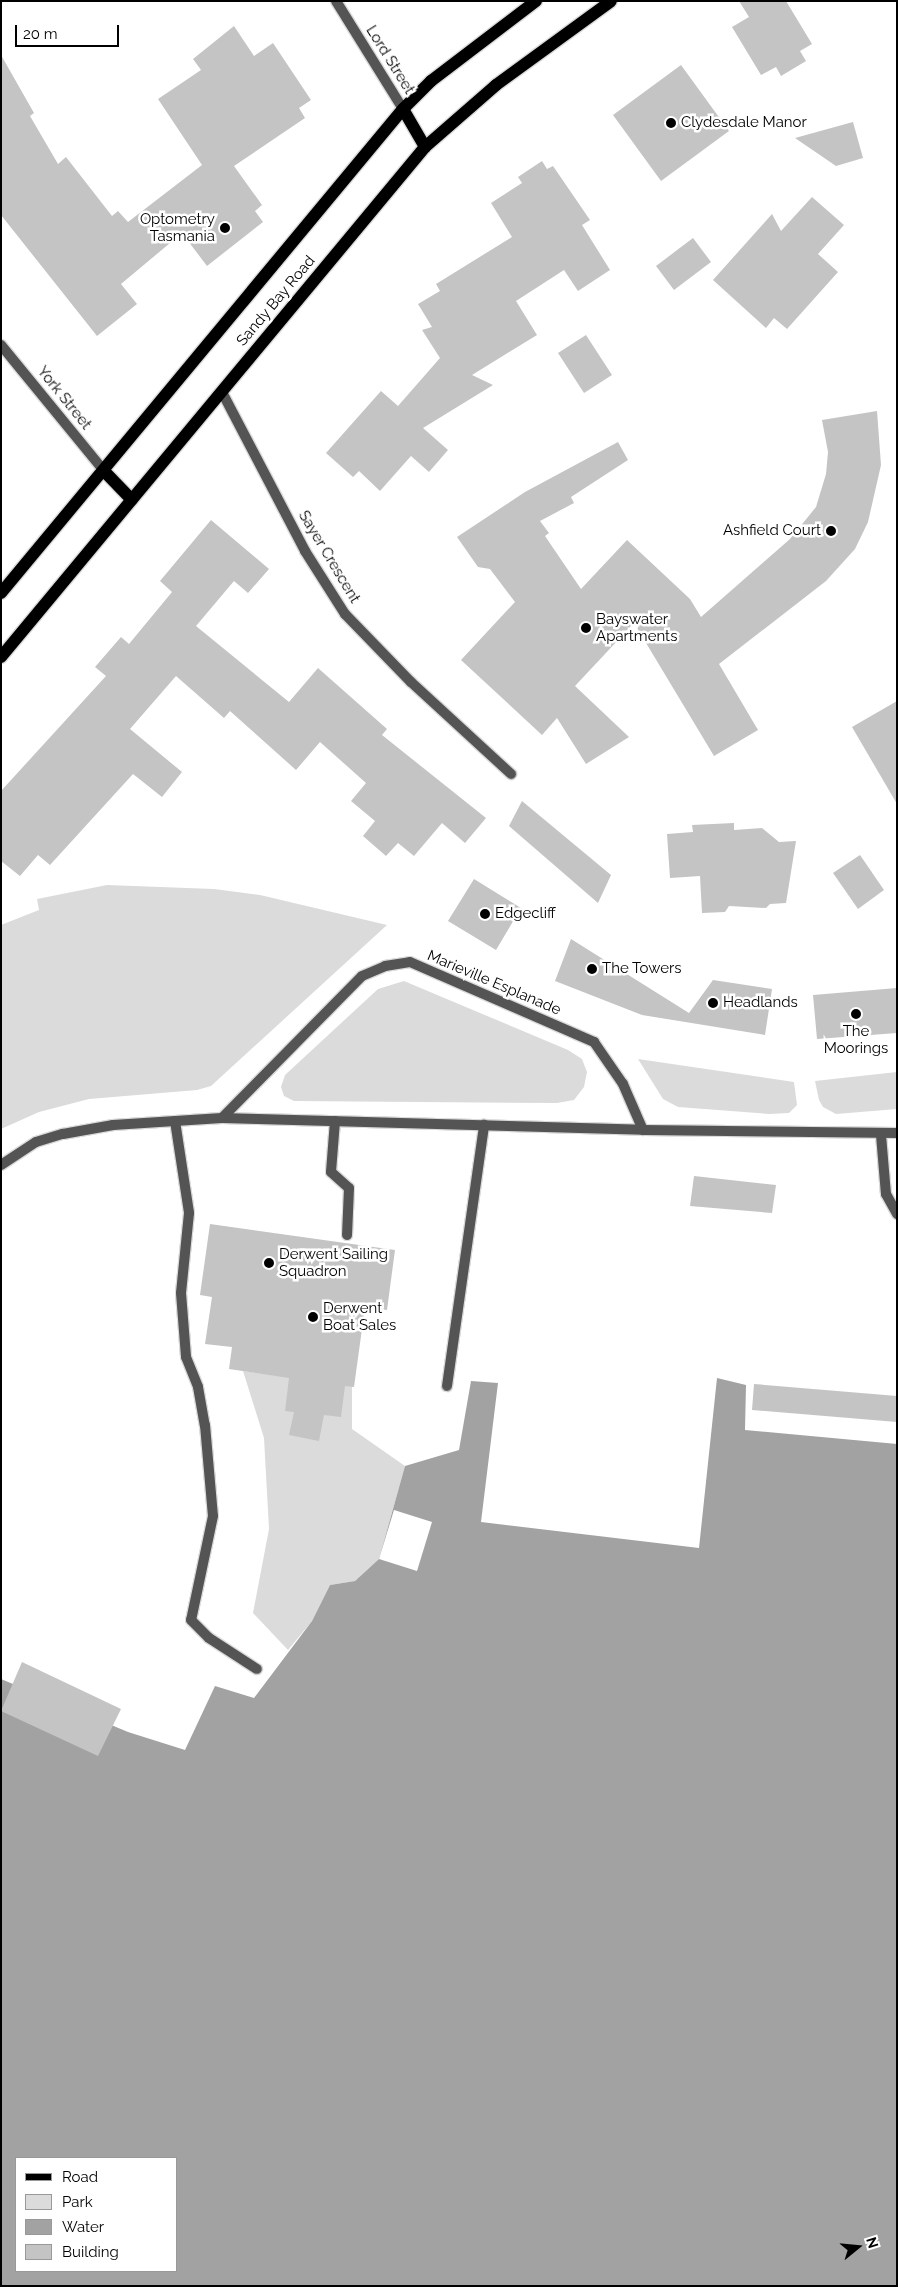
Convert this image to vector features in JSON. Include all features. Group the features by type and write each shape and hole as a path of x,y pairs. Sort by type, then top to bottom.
{"main road":[{"name":"Sandy Bay Road","path":"1,592 104,471 404,109 431,81 536,1"},
{"name":"Sandy Bay Road","path":"1,657 425,147 496,85 611,1"},
{"path":"404,109 425,147"},
{"path":"104,471 132,500"}],"street":[{"name":"Lord Street","path":"336,1 404,109"},
{"name":"York Street","path":"1,345 104,471"},
{"name":"Sayer Crescent","path":"222,392 304,551 345,614 411,682 510,774"},
{"name":"Marieville Esplanade","path":"222,1118 362,976 385,966 410,962 594,1042 623,1084 643,1130"},
{"path":"1,1165 36,1142 63,1134 113,1125 222,1118 643,1130 881,1135 897,1133"},
{"path":"175,1121 189,1212 181,1293 186,1357 198,1387 205,1424 213,1516 191,1620 210,1638 257,1669"},
{"path":"335,1121 331,1172 349,1188 347,1235"},
{"path":"447,1386 484,1125"},
{"path":"881,1135 886,1194 897,1214"}],"green space":[{"path":"107,885 214,889 260,895 387,925 211,1086 197,1090 89,1099 39,1112 1,1129 1,925 39,910 37,899"},
{"path":"404,981 568,1050 582,1059 587,1072 584,1087 574,1100 557,1103 294,1101 284,1096 281,1087 285,1075 378,989"},
{"path":"638,1059 794,1082 797,1105 789,1113 769,1114 678,1107 663,1099"},
{"path":"897,1072 897,1109 836,1114 823,1107 819,1100 815,1081"},
{"path":"243,1371 352,1386 352,1429 405,1466 379,1559 355,1581 330,1585 312,1621 288,1650 253,1613 269,1529 264,1438"}],"water":[{"path":"717,1378 746,1385 745,1430 897,1444 897,2286 1,2286 1,1679 128,1732 185,1750 215,1686 254,1698 312,1621 330,1585 355,1581 379,1559 405,1466 459,1450 471,1381 498,1383 481,1522 699,1548"}],"pier":[{"path":"394,1510 432,1522 417,1571 379,1559"}],"building":[{"path":"739,1 786,1 812,44 800,51 806,61 781,76 776,67 761,75 732,27 749,17"},
{"path":"234,26 254,56 273,43 311,100 299,108 305,118 234,166 262,205 255,211 263,222 207,266 182,233 121,284 137,304 97,336 1,215 1,55 34,113 30,116 58,164 66,157 112,216 118,211 128,222 202,165 158,99 201,70 193,59"},
{"name":"Clydesdale Manor","path":"681,65 729,131 661,181 613,115"},
{"path":"853,122 863,158 836,166 795,138"},
{"path":"542,161 547,169 553,166 590,220 582,225 610,270 578,291 564,270 516,301 537,335 472,375 493,385 423,428 448,450 429,472 411,456 380,491 359,471 353,477 326,453 381,391 398,406 440,358 422,330 432,327 418,304 440,291 436,284 512,237 491,203 522,183 518,177"},
{"path":"812,197 844,225 818,254 838,272 787,329 774,318 766,328 713,280 772,214 781,231"},
{"path":"693,238 711,262 674,290 656,266"},
{"path":"586,335 612,375 584,393 558,353"},
{"path":"877,411 881,465 868,522 855,549 826,581 719,664 758,730 714,756 634,623 575,686 629,737 586,764 557,718 542,735 461,660 515,602 490,569 478,567 457,537 525,492 618,442 628,460 571,497 574,503 540,521 549,533 545,536 581,589 627,540 690,599 701,617 790,539 816,507 826,474 828,452 822,420"},
{"path":"211,520 269,569 248,593 234,581 196,626 289,702 318,668 387,729 382,735 486,818 465,843 442,823 414,856 398,843 386,856 363,836 375,821 351,801 366,783 320,742 296,770 230,711 224,718 176,676 130,729 182,772 162,797 133,774 50,865 38,855 20,876 1,861 1,791 106,676 95,667 121,637 129,644 172,592 160,581"},
{"path":"897,701 897,804 852,727"},
{"path":"522,801 611,875 598,903 509,826"},
{"path":"734,823 734,830 762,828 779,842 796,841 786,903 770,904 766,908 729,906 725,912 702,913 700,876 670,878 667,834 693,832 692,825"},
{"path":"860,855 884,890 858,909 833,873"},
{"name":"Edgecliff","path":"474,879 521,908 496,950 448,921"},
{"path":"571,939 689,1013 713,980 772,989 765,1035 642,1015 555,981"},
{"name":"The Moorings","path":"897,988 897,1033 817,1039 813,995"},
{"path":"694,1176 776,1185 772,1213 690,1206"},
{"name":"Derwent Sailing Squadron","path":"210,1224 395,1250 387,1310 365,1307 354,1387 345,1386 341,1417 324,1415 319,1441 289,1435 294,1412 285,1411 289,1378 229,1369 232,1347 205,1344 212,1297 200,1295"},
{"path":"754,1384 897,1396 897,1422 752,1410"},
{"path":"22,1662 121,1709 98,1756 1,1711"}],"place":[{"name":"Clydesdale Manor","path":"671,123"},
{"name":"Optometry Tasmania","path":"225,228"},
{"name":"Ashfield Court","path":"831,531"},
{"name":"Bayswater Apartments","path":"586,628"},
{"name":"Edgecliff","path":"485,914"},
{"name":"The Towers","path":"592,969"},
{"name":"Headlands","path":"713,1003"},
{"name":"The Moorings","path":"856,1014"},
{"name":"Derwent Sailing Squadron","path":"269,1263"},
{"name":"Derwent Boat Sales","path":"313,1317"}]}
